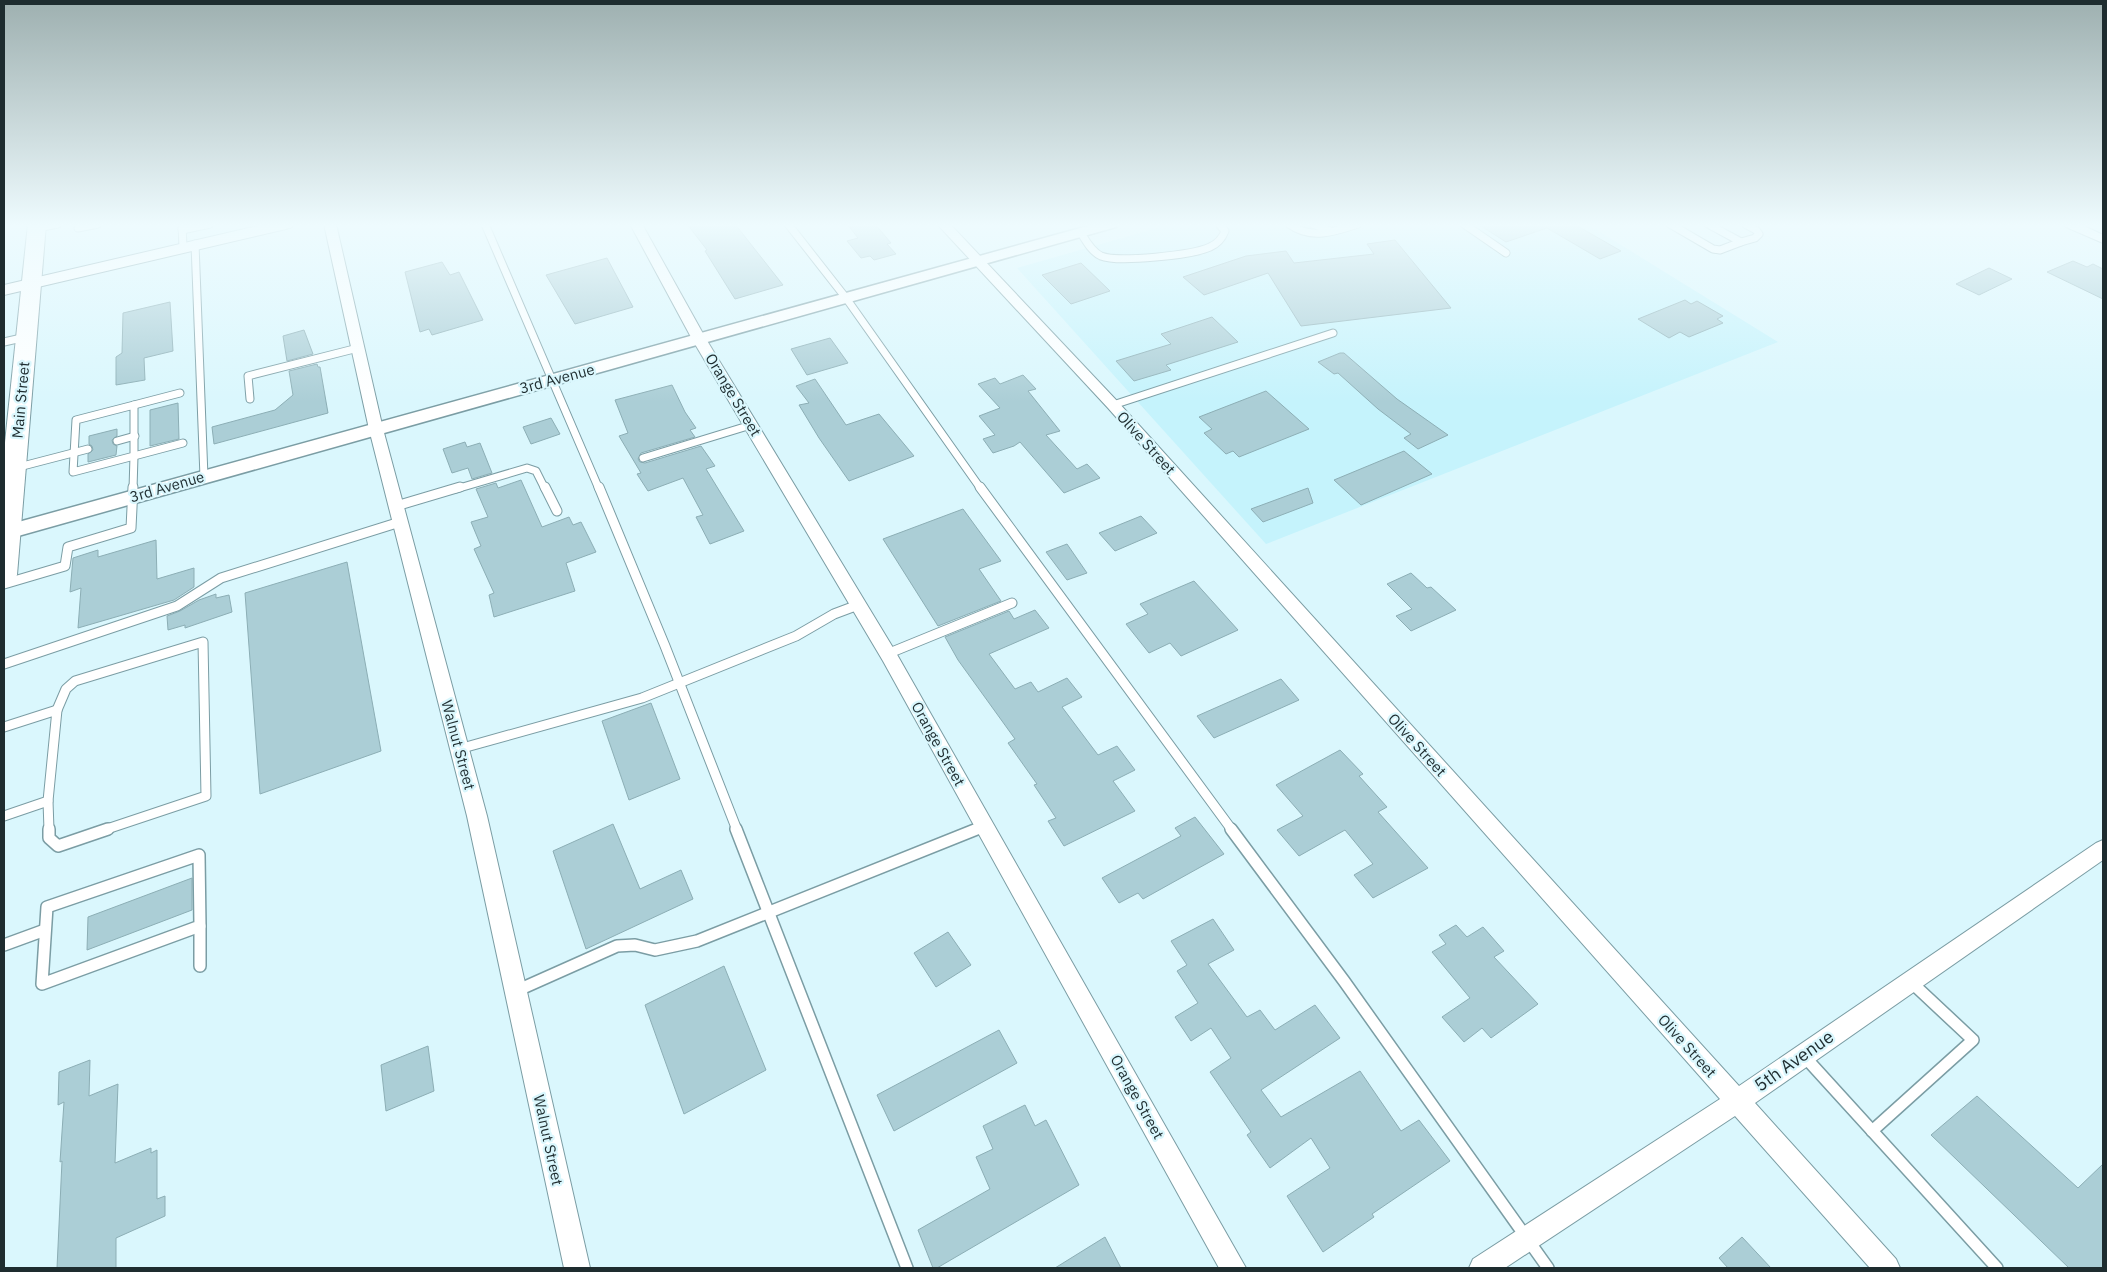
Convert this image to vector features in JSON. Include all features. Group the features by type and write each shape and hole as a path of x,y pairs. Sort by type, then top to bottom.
{"main road":[{"path":"4,290 31,283"},
{"name":"Main Street","path":"4,575 6,532 15,468 15,340 32,283"}],"street":[{"name":"Walnut Street","path":"343,283 376,429 477,816 577,1268"},
{"name":"Orange Street","path":"669,283 699,339 887,654 1233,1268"},
{"name":"3rd Avenue","path":"6,532 898,283"},
{"name":"Olive Street","path":"999,283 1112,405 1887,1268"},
{"name":"5th Avenue","path":"1482,1268 1737,1101 1802,1054 2103,849"}],"lane":[{"path":"191,283 204,477"},
{"path":"511,283 554,380 679,682 907,1268"},
{"path":"835,283 1028,555 1344,981 1548,1268"},
{"path":"1112,405 1333,333"},
{"path":"250,399 248,376 358,348"},
{"path":"180,394 76,420 73,472 182,443"},
{"path":"4,584 65,566 68,547 131,528 134,497 134,405"},
{"path":"642,458 751,425"},
{"path":"117,441 135,436"},
{"path":"15,468 88,448"},
{"path":"4,664 160,613 187,600 221,578 527,468 536,471 557,511"},
{"path":"887,654 1012,602"},
{"path":"459,749 642,698 796,636 834,614 858,605"},
{"path":"204,642 206,796 58,846 49,838 48,801 57,710 66,689 75,681 204,642"},
{"path":"4,727 57,710"},
{"path":"4,816 48,801"},
{"path":"516,991 617,946 635,945 654,950 698,941 769,914 921,850 985,826"},
{"path":"200,926 42,984 47,907 199,855 200,926 200,966"},
{"path":"4,944 45,930"},
{"path":"1872,1131 1973,1040 1910,981"},
{"path":"1802,1054 1997,1268"}],"shaded area":[{"path":"1031,283 1683,283 1778,342 1266,544"}],"building":[{"path":"408,283 465,283 483,320 432,335 429,329 420,332"},
{"path":"551,283 620,283 633,307 575,324"},
{"path":"725,283 782,283 783,285 735,299"},
{"path":"1050,283 1102,283 1110,291 1071,304"},
{"path":"1190,283 1238,283 1204,295"},
{"path":"1274,283 1431,283 1451,308 1301,326"},
{"path":"1957,283 2003,283 1979,295"},
{"path":"2071,283 2103,283 2103,299"},
{"path":"1685,300 1691,304 1697,301 1723,316 1717,319 1723,323 1689,337 1680,332 1669,338 1638,319"},
{"path":"170,302 173,351 144,358 145,380 116,385 116,357 122,353 123,313"},
{"path":"1212,317 1238,342 1166,365 1171,370 1134,381 1116,361 1171,344 1161,334"},
{"path":"304,330 313,354 287,361 283,336"},
{"path":"830,338 848,363 807,375 791,349"},
{"path":"1344,353 1397,399 1448,435 1418,449 1404,438 1411,434 1378,409 1338,373 1334,374 1318,362"},
{"path":"317,364 320,367 328,413 214,444 212,427 275,410 293,395 289,371"},
{"path":"1023,375 1036,389 1028,391 1060,431 1046,435 1077,469 1087,464 1100,478 1064,493 1020,442 993,453 983,439 995,435 979,416 1000,408 978,384 995,378 1000,384"},
{"path":"815,379 846,425 879,414 914,456 849,481 799,405 809,403 796,386"},
{"path":"672,385 685,412 696,428 690,430 695,437 641,453 638,459 640,462 645,463 701,446 715,466 706,469 744,531 710,544 696,517 703,515 683,478 648,491 637,474 641,473 619,436 628,433 615,400"},
{"path":"1266,391 1309,429 1239,457 1233,451 1226,454 1204,433 1212,429 1199,417"},
{"path":"178,403 179,439 150,446 150,410"},
{"path":"551,418 560,434 531,444 523,427"},
{"path":"117,429 117,436 112,440 113,444 117,446 116,455 88,462 88,454 93,450 89,444 89,436"},
{"path":"465,442 467,447 480,443 492,473 472,479 468,468 452,473 443,449"},
{"path":"1404,451 1432,474 1361,505 1334,480"},
{"path":"521,480 542,527 569,517 573,525 581,522 596,552 566,563 575,591 494,617 489,595 494,593 474,549 481,546 471,522 488,517 476,489 496,483 498,488"},
{"path":"1308,488 1313,503 1263,522 1251,509"},
{"path":"963,509 1001,561 979,569 1001,601 938,626 883,539"},
{"path":"1141,516 1157,533 1115,551 1099,533"},
{"path":"156,540 157,579 194,568 194,587 174,600 78,628 81,588 70,592 73,558 98,550 98,557"},
{"path":"1067,544 1087,573 1067,580 1046,552"},
{"path":"347,562 381,751 260,794 245,593"},
{"path":"1411,573 1427,588 1431,587 1456,610 1411,631 1396,616 1412,609 1387,584"},
{"path":"1194,581 1238,630 1181,656 1170,643 1149,653 1126,624 1148,614 1140,604"},
{"path":"216,594 216,598 229,595 232,612 185,628 185,625 168,630 167,616"},
{"path":"1035,610 1049,628 989,654 1015,689 1031,682 1038,692 1067,678 1082,697 1062,707 1098,755 1117,746 1135,770 1113,781 1135,811 1064,846 1048,821 1056,818 1034,785 1037,784 1008,743 1015,739 958,660 945,637 1009,611 1014,619"},
{"path":"1281,679 1299,700 1214,738 1197,716"},
{"path":"651,703 680,779 629,800 602,721"},
{"path":"1340,750 1363,774 1359,776 1387,807 1378,812 1428,868 1373,898 1354,875 1373,864 1345,830 1299,856 1277,830 1303,816 1276,785"},
{"path":"1195,817 1224,854 1143,899 1138,893 1119,903 1102,878 1181,836 1175,828"},
{"path":"613,824 640,889 681,870 693,899 586,949 553,851"},
{"path":"192,878 192,910 87,950 88,917"},
{"path":"1213,919 1234,950 1208,964 1247,1017 1260,1010 1275,1030 1315,1005 1340,1038 1261,1090 1281,1117 1360,1071 1401,1131 1419,1120 1450,1161 1372,1214 1374,1217 1323,1252 1287,1196 1330,1168 1311,1138 1270,1168 1247,1135 1251,1132 1210,1072 1231,1058 1211,1028 1191,1041 1175,1017 1198,1003 1177,971 1187,965 1171,941"},
{"path":"1456,925 1467,937 1483,927 1504,951 1494,957 1538,1004 1491,1038 1482,1028 1464,1042 1442,1017 1470,998 1432,952 1446,944 1439,935"},
{"path":"948,932 971,965 936,987 914,953"},
{"path":"724,966 766,1070 684,1114 645,1005"},
{"path":"999,1030 1017,1063 894,1131 877,1095"},
{"path":"428,1046 434,1091 386,1111 381,1065"},
{"path":"90,1060 89,1096 118,1084 115,1163 151,1148 151,1153 157,1150 157,1199 165,1196 165,1216 116,1238 116,1268 57,1268 64,1102 58,1105 59,1072"},
{"path":"1977,1096 2078,1188 2103,1164 2103,1268 2069,1268 1931,1135"},
{"path":"1025,1105 1035,1126 1046,1120 1079,1185 937,1268 933,1268 918,1230 990,1189 976,1157 993,1149 983,1126"},
{"path":"1105,1237 1121,1268 1055,1268"},
{"path":"1742,1237 1771,1268 1728,1268 1719,1258"}]}
